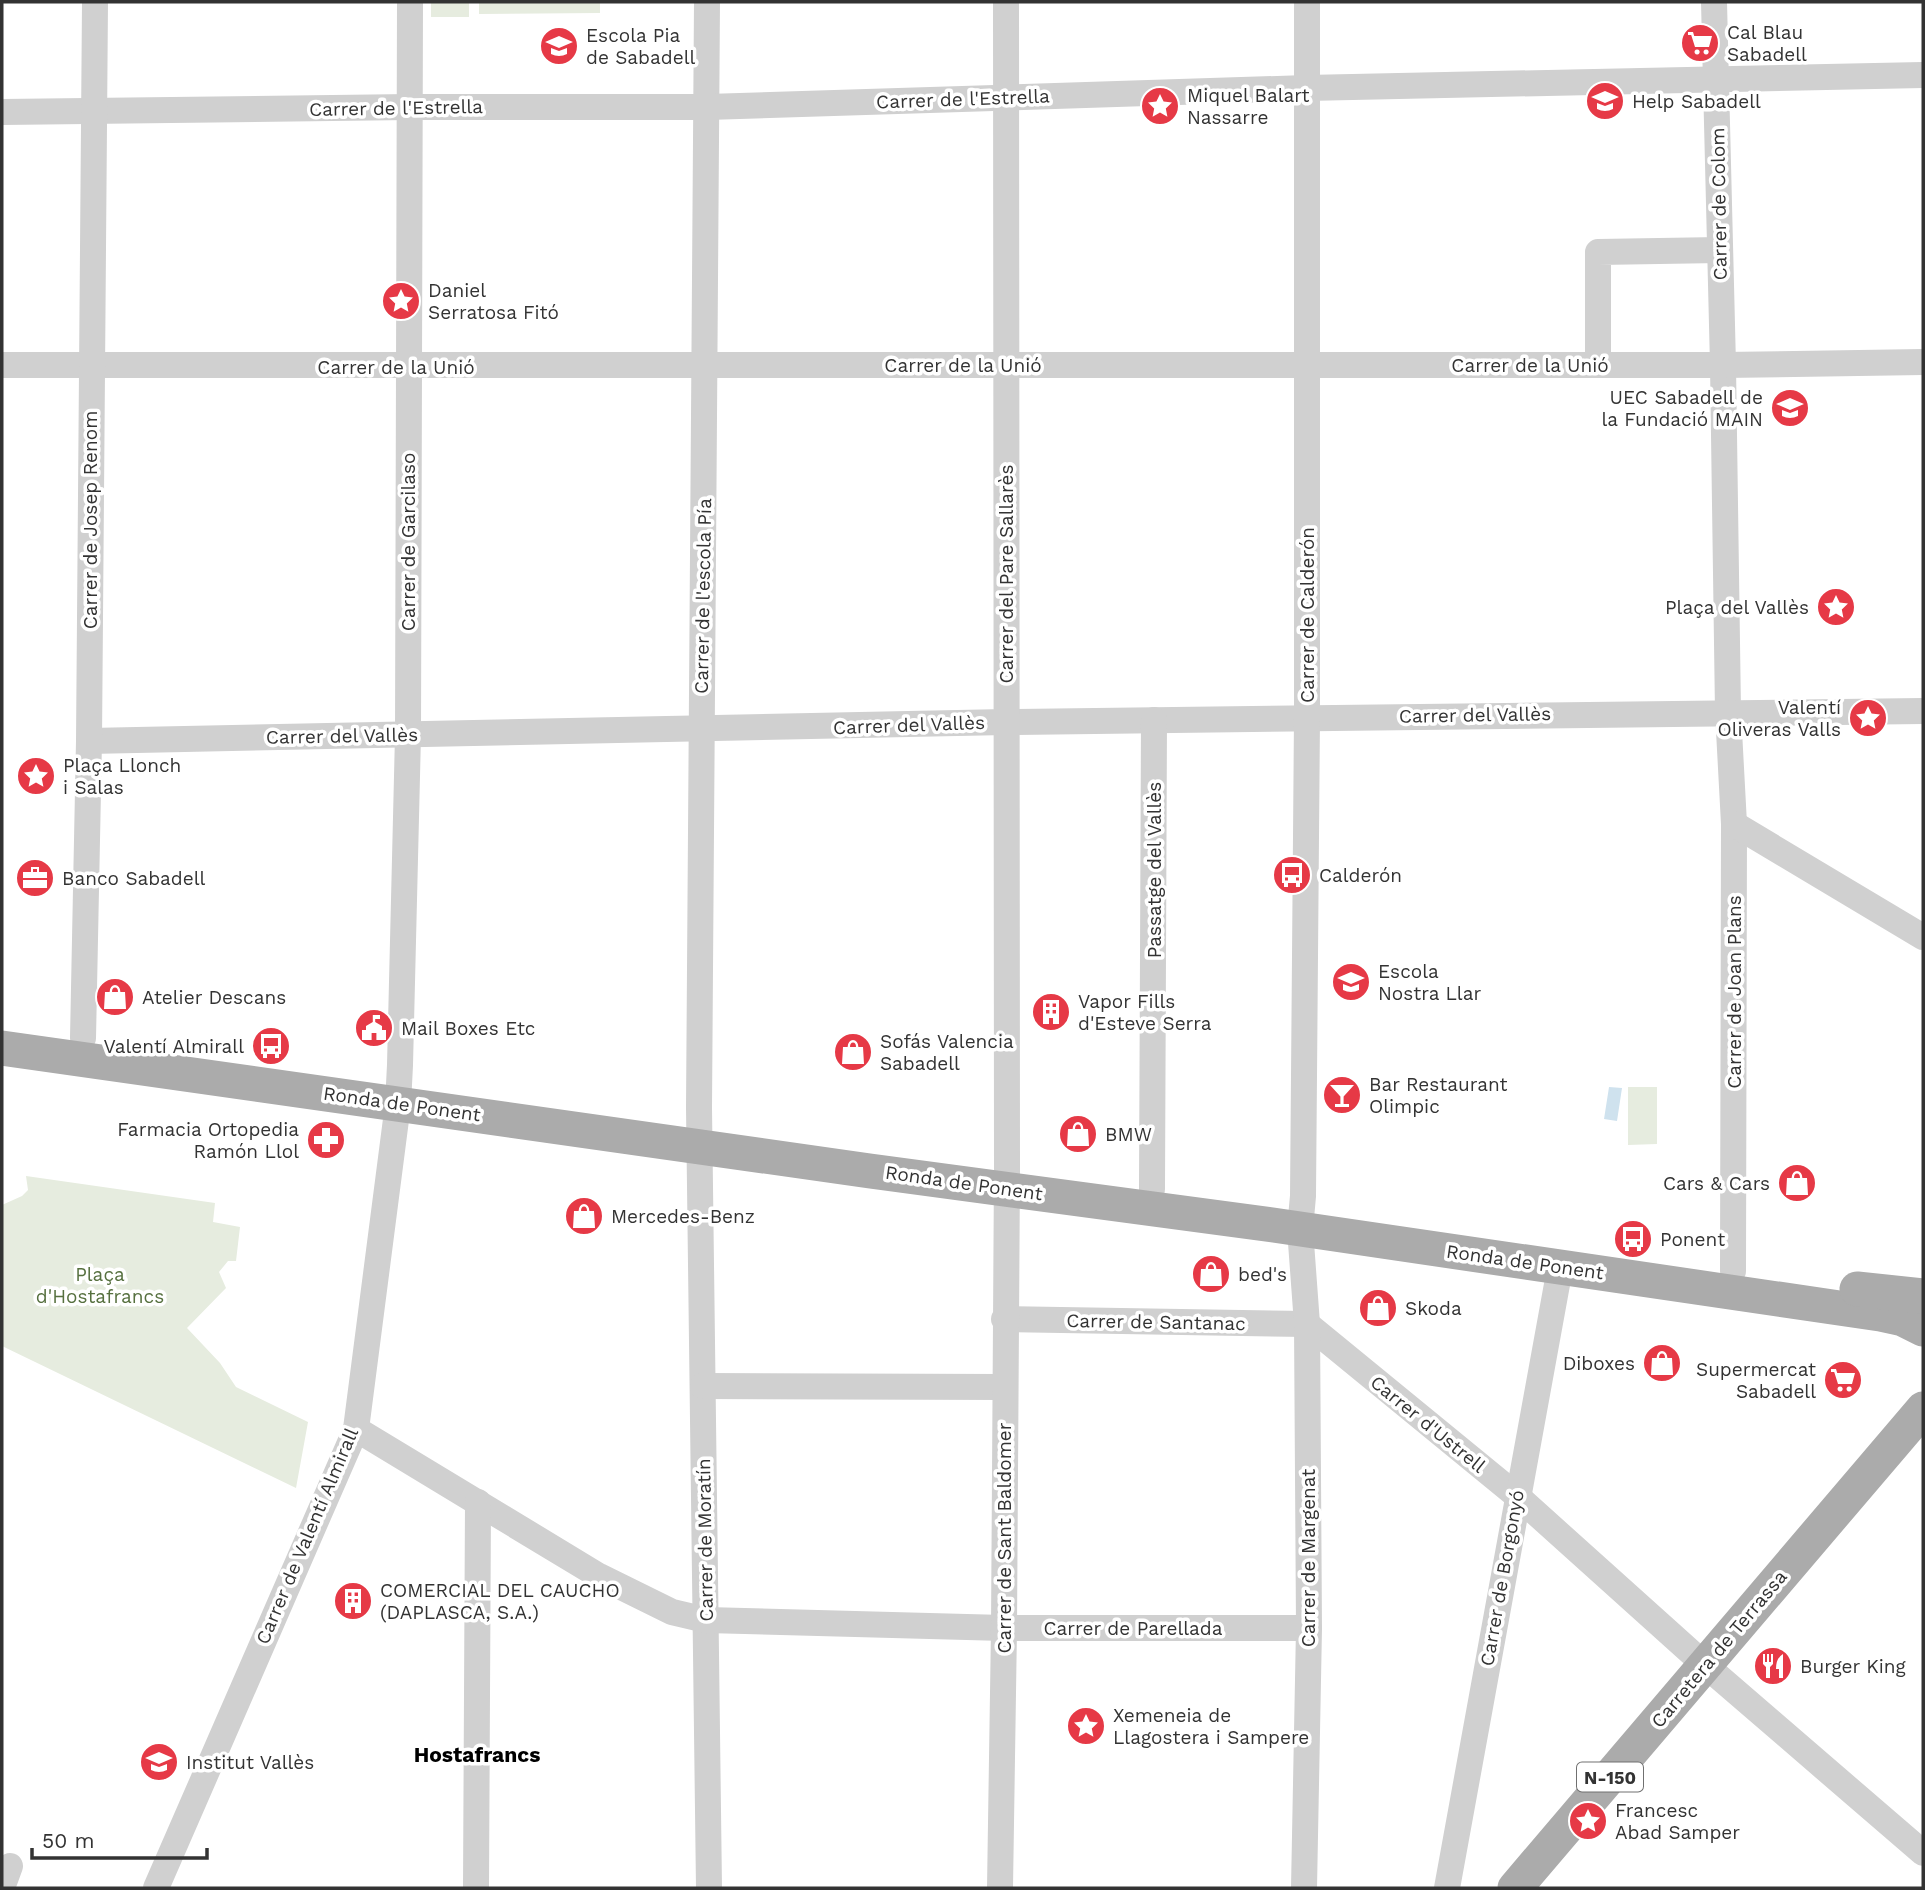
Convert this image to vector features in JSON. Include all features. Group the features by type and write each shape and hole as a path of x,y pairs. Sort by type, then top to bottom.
{"main road":[{"name":"Ronda de Ponent","path":"2,1025 398,1093"},
{"name":"Ronda de Ponent","path":"2,1048 398,1093 1301,1219 1923,1296"},
{"name":"Ronda de Ponent","path":"1007,1179 1152,1189 1560,1268 1880,1314 1903,1319 1923,1329"},
{"name":"Carretera de Terrassa","path":"1515,1888 1923,1409"}],"street":[{"name":"Carrer de Josep Renom","path":"83,1038 89,741 95,2"},
{"name":"Carrer de Garcilaso","path":"398,1093 408,734 410,2"},
{"name":"Carrer de l'escola Pía","path":"701,1191 707,2"},
{"name":"Carrer del Pare Sallarès","path":"1006,2 1007,1179"},
{"name":"Carrer de Calderón","path":"1301,1219 1307,718 1307,2"},
{"name":"Carrer de Colom","path":"1714,2 1723,365"},
{"name":"Carrer de l'Estrella","path":"2,112 410,107 707,107 1307,88 1923,75"},
{"path":"1598,365 1598,252 1720,250"},
{"name":"Carrer de la Unió","path":"2,365 1723,365 1923,362"},
{"path":"1723,365 1728,712 1923,711"},
{"name":"Carrer del Vallès","path":"89,741 1006,722 1728,712"},
{"name":"Carrer de Joan Plans","path":"1728,712 1734,824 1733,1271"},
{"name":"Passatge del Vallès","path":"1152,1189 1154,720"},
{"path":"1734,824 1923,937"},
{"name":"Carrer de Valentí Almirall","path":"156,1888 356,1429 398,1093"},
{"name":"Carrer de Sant Baldomer","path":"1000,1888 1007,1179"},
{"name":"Carrer de Moratín","path":"701,1191 709,1888"},
{"name":"Carrer de Margenat","path":"1301,1219 1307,1324 1309,1628 1304,1888"},
{"name":"Carrer de Borgonyó","path":"1447,1888 1560,1268"},
{"name":"Carrer de Santanac","path":"1004,1319 1307,1324"},
{"name":"Carrer d'Ustrell","path":"1307,1324 1517,1496 1705,1665 1923,1853"},
{"path":"703,1386 1005,1387"},
{"name":"Carrer de Parellada","path":"356,1429 599,1576 672,1612 706,1620 1004,1628 1309,1628"},
{"path":"476,1888 478,1502"}],"green space":[{"path":"431,2 469,2 469,17 431,17"},
{"path":"479,2 600,2 600,13 479,14"},
{"path":"1628,1087 1657,1087 1657,1144 1628,1145"},
{"name":"Plaça d'Hostafrancs","path":"26,1176 215,1203 213,1222 240,1227 236,1261 228,1261 219,1272 226,1288 187,1328 220,1363 236,1387 308,1422 296,1488 2,1346 2,1205 22,1196 28,1190"}],"water":[{"path":"1609,1087 1622,1088 1617,1121 1604,1119"}],"place":[{"name":"Cal Blau Sabadell","path":"1700,43"},
{"name":"Escola Pia de Sabadell","path":"559,46"},
{"name":"Help Sabadell","path":"1605,101"},
{"name":"Miquel Balart Nassarre","path":"1160,106"},
{"name":"Daniel Serratosa Fitó","path":"401,301"},
{"name":"UEC Sabadell de la Fundació MAIN","path":"1790,408"},
{"name":"Plaça del Vallès","path":"1836,607"},
{"name":"Valentí Oliveras Valls","path":"1868,718"},
{"name":"Plaça Llonch i Salas","path":"36,776"},
{"name":"Calderón","path":"1292,875"},
{"name":"Banco Sabadell","path":"35,878"},
{"name":"Escola Nostra Llar","path":"1351,982"},
{"name":"Atelier Descans","path":"115,997"},
{"name":"Vapor Fills d'Esteve Serra","path":"1051,1012"},
{"name":"Mail Boxes Etc","path":"374,1028"},
{"name":"Valentí Almirall","path":"271,1046"},
{"name":"Sofás Valencia Sabadell","path":"853,1052"},
{"name":"Bar Restaurant Olimpic","path":"1342,1095"},
{"name":"BMW","path":"1078,1134"},
{"name":"Farmacia Ortopedia Ramón Llol","path":"326,1140"},
{"name":"Cars & Cars","path":"1797,1183"},
{"name":"Mercedes-Benz","path":"584,1216"},
{"name":"Ponent","path":"1633,1239"},
{"name":"bed's","path":"1211,1274"},
{"name":"Skoda","path":"1378,1308"},
{"name":"Diboxes","path":"1662,1363"},
{"name":"Supermercat Sabadell","path":"1843,1380"},
{"name":"COMERCIAL DEL CAUCHO (DAPLASCA, S.A.)","path":"353,1601"},
{"name":"Burger King","path":"1773,1666"},
{"name":"Xemeneia de Llagostera i Sampere","path":"1086,1726"},
{"name":"Institut Vallès","path":"159,1762"},
{"name":"Francesc Abad Samper","path":"1588,1821"}],"district":[{"name":"Hostafrancs","path":"477,1754"}]}
